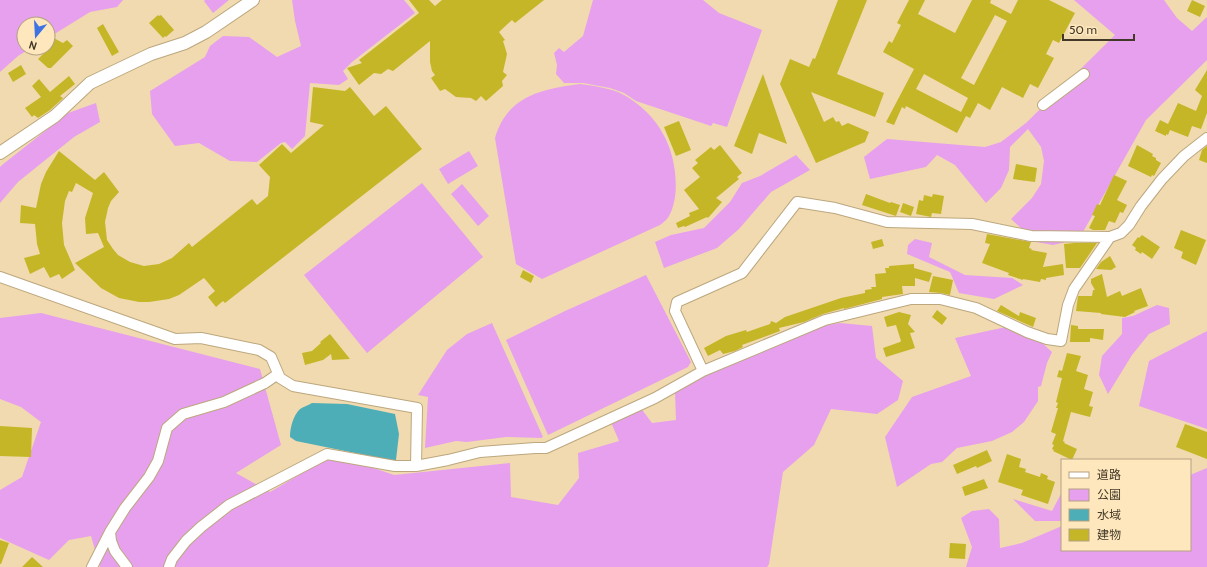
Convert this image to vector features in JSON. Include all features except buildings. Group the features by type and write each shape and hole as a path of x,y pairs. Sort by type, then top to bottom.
{"street":[{"path":"0,153 55,116 90,83 151,54 185,43 206,32 253,0"},
{"path":"1043,105 1084,74"},
{"path":"703,371 675,311 677,302 742,273 797,202 835,208 887,222 972,224 1031,236 1110,237 1120,233 1129,225 1141,206 1162,179 1184,156 1207,138"},
{"path":"169,567 172,559 186,541 202,526 229,505 327,454 395,466 416,466 480,452 546,448 655,398 703,371 825,320 911,299 940,299 976,308 1027,332 1047,339 1061,341 1068,305 1074,290 1110,237"},
{"path":"0,277 175,339 201,338 259,350 271,357 280,378 293,386 417,408 416,466"},
{"path":"92,567 110,532 125,508 149,477 158,461 167,428 183,414 224,402 265,383 278,374"},
{"path":"110,532 111,541 115,551 127,567"}],"green space":[{"path":"0,0 123,0 117,7 90,12 56,33 56,16 16,16 16,56 18,56 0,72"},
{"path":"229,0 213,13 204,1"},
{"path":"292,0 404,0 415,13 352,62 343,71 348,79 339,85 310,83 305,136 292,149 285,142 281,143 257,162 230,161 199,143 175,146 152,114 150,91 205,57 210,46 223,36 249,37 277,57 301,46"},
{"path":"593,0 703,0 719,13 762,30 727,127 713,123 711,126 636,101 624,93 610,88 583,83 564,83 556,74 557,65 554,53 559,48 564,52 583,36"},
{"path":"1074,0 1164,0 1177,18 1192,31 1207,17 1207,60 1146,120 1079,239 1053,245 1036,242 1011,219 1032,198 1041,184 1044,161 1041,147 1028,129 1010,147 1009,170 1001,188 986,203 955,165 937,155 926,167 870,179 864,157 887,139 985,147 1001,142 1026,123 1115,35"},
{"path":"580,84 608,89 624,95 641,107 656,122 671,152 675,173 675,195 670,214 660,225 542,279 516,264 495,138 508,113 517,104 528,97 552,89"},
{"path":"96,103 100,122 74,137 18,182 0,203 0,167 68,113"},
{"path":"469,151 478,166 448,184 439,169"},
{"path":"796,155 810,170 771,192 739,229 717,248 664,268 655,242 671,235 704,228 730,202 742,183 760,176"},
{"path":"422,183 483,257 367,353 304,275"},
{"path":"462,184 489,216 478,226 451,194"},
{"path":"915,239 932,243 929,257 965,275 1012,278 1023,285 994,299 959,293 950,272 907,254 908,245"},
{"path":"646,275 691,362 688,367 548,435 506,340 565,311"},
{"path":"1157,305 1169,308 1170,324 1149,334 1132,355 1108,394 1099,375 1102,356 1122,334 1122,318 1133,316"},
{"path":"41,313 260,369 281,445 236,473 270,492 328,458 359,463 394,475 510,463 511,497 558,505 579,478 578,453 619,441 610,420 640,407 652,423 676,420 675,392 784,332 840,323 872,326 876,358 903,381 898,400 877,414 831,409 814,445 783,472 769,564 767,567 100,567 91,536 69,540 49,560 0,538 0,490 22,477 41,422 21,407 0,399 0,318"},
{"path":"492,323 543,437 506,437 467,442 456,441 425,448 428,397 418,395 447,350 467,334"},
{"path":"1006,327 1039,340 1052,352 1047,363 1041,386 1038,387 1038,401 1024,422 1012,432 992,441 957,448 942,462 931,464 897,487 885,437 912,397 971,376 955,338"},
{"path":"1207,331 1207,429 1139,406 1149,361"},
{"path":"1207,468 1207,567 966,567 972,547 961,518 972,511 989,509 999,519 1000,548 1022,543 1061,526 1061,551 1191,551 1191,475"},
{"path":"1061,494 1061,521 1035,521 1013,499 1052,511"}],"water":[{"path":"312,403 347,404 395,414 399,434 396,460 394,461 296,441 290,437 292,422 295,415 300,409"}]}
